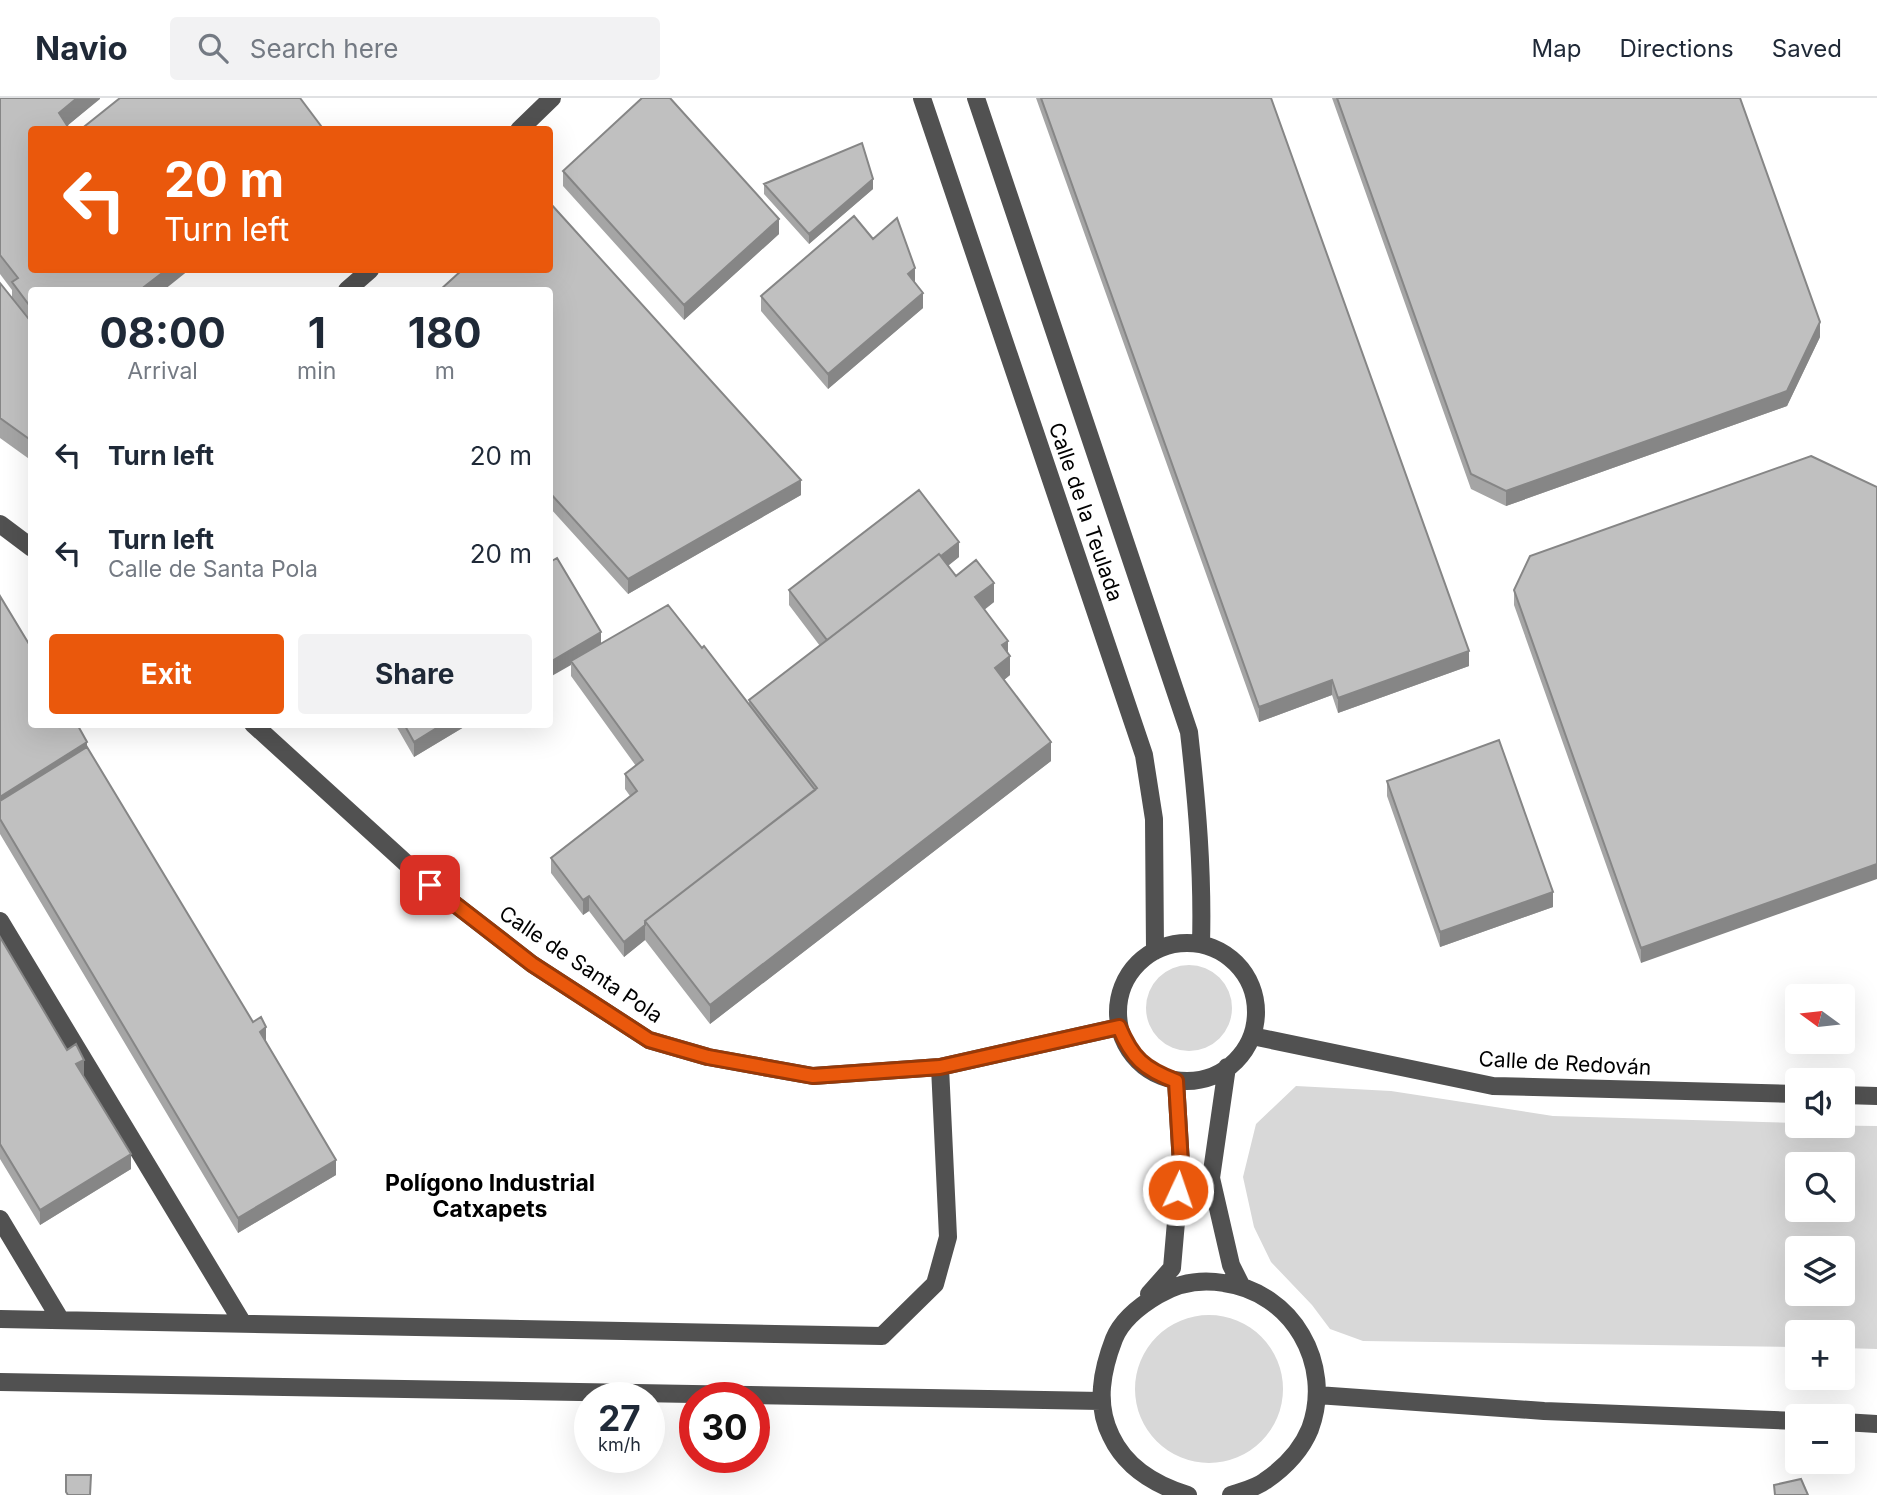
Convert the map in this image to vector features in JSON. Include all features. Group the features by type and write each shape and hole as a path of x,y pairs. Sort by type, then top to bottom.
{"street":[{"path":"523,126 552,98"},
{"name":"Calle de la Teulada","path":"922,98 1143,755 1154,820 1155,951"},
{"name":"Calle de la Teulada","path":"976,98 1189,732 1198,807 1202,884 1200,944"},
{"path":"350,287 367,273"},
{"path":"0,524 28,545"},
{"name":"Calle de Santa Pola","path":"257,728 430,885 532,964 649,1040 708,1057 813,1076 940,1067 1119,1027"},
{"path":"0,921 242,1322"},
{"path":"1178,943 1200,944 1223,953 1244,973 1253,990 1256,1014 1252,1036 1239,1057 1227,1068 1218,1074 1193,1082 1176,1081 1153,1073 1128,1049 1119,1027 1118,1003 1122,986 1136,966 1155,951 1178,943"},
{"name":"Calle de Redován","path":"1252,1036 1493,1086 1785,1094"},
{"path":"0,1319 882,1336 935,1284 948,1237 940,1067"},
{"path":"1227,1068 1211,1178 1231,1265 1241,1285"},
{"path":"1176,1081 1181,1164 1172,1268 1116,1332 1103,1366 1101,1401 1111,1436 1131,1465 1157,1491 1188,1495"},
{"path":"1855,1095 1877,1096"},
{"path":"0,1219 60,1319"},
{"path":"1140,1305 1171,1287 1206,1280 1241,1285 1273,1301 1298,1327 1313,1359 1317,1395 1309,1430 1291,1460 1266,1489 1231,1495"},
{"path":"0,1382 1101,1401"},
{"path":"1317,1395 1544,1411 1785,1421"},
{"path":"1855,1423 1877,1424"}],"shaded area":[{"path":"1181,965 1197,965 1220,977 1229,991 1232,1008 1229,1025 1220,1039 1197,1051 1181,1051 1165,1044 1153,1032 1146,1016 1146,1000 1153,984 1165,972"},
{"path":"1296,1086 1391,1091 1553,1116 1785,1123 1785,1138 1855,1138 1855,1126 1877,1126 1877,1349 1855,1348 1855,1320 1785,1320 1785,1347 1363,1341 1330,1329 1312,1305 1271,1262 1254,1227 1243,1177 1256,1124"},
{"path":"1209,1315 1237,1321 1261,1337 1277,1361 1283,1389 1277,1417 1261,1441 1237,1457 1209,1463 1181,1457 1157,1441 1141,1417 1135,1389 1141,1361 1157,1337 1181,1321"}],"building":[{"path":"0,98 77,98 59,113 67,126 28,126 28,273 162,273 144,287 28,287 28,304 12,282 18,278 0,255"},
{"path":"120,98 300,98 321,126 85,126"},
{"path":"642,98 670,98 779,219 684,305 563,171"},
{"path":"1041,98 1271,98 1469,651 1338,698 1332,680 1259,707"},
{"path":"1337,98 1740,98 1820,322 1787,391 1506,491 1471,474"},
{"path":"862,143 873,179 809,234 764,184"},
{"path":"553,206 801,480 628,579 553,496 553,287 443,287 459,273 553,273"},
{"path":"854,216 873,239 897,218 915,268 908,274 923,293 828,374 761,296"},
{"path":"0,283 28,318 28,438 0,418"},
{"path":"1811,456 1877,487 1877,864 1641,948 1514,590 1530,556"},
{"path":"919,490 959,542 941,556 939,554 827,640 789,590"},
{"path":"939,554 956,576 976,560 994,583 975,597 1008,641 1002,645 1010,656 995,668 1051,742 710,1005 645,921 817,788 749,700"},
{"path":"557,558 601,632 553,660 553,560"},
{"path":"0,596 28,642 28,728 79,728 87,742 0,797"},
{"path":"668,605 702,648 704,646 815,790 645,921 645,925 624,942 589,896 583,900 551,858 637,791 625,774 643,760 571,661"},
{"path":"406,728 437,728 414,742"},
{"path":"1499,740 1553,892 1440,932 1387,781"},
{"path":"87,747 253,1022 261,1017 266,1027 260,1032 336,1160 238,1218 0,819 0,801"},
{"path":"0,937 67,1050 76,1044 84,1060 76,1064 131,1154 40,1210 0,1144"},
{"path":"66,1475 91,1475 90,1495 68,1495"},
{"path":"1801,1479 1808,1495 1775,1495 1774,1485"}],"district":[{"name":"Polígono Industrial Catxapets","path":"490,1196"}],"route":[{"path":"430,885 532,964 649,1040 708,1057 813,1076 940,1067 1119,1027 1128,1049 1153,1073 1176,1081 1181,1164 1178,1190"}]}
